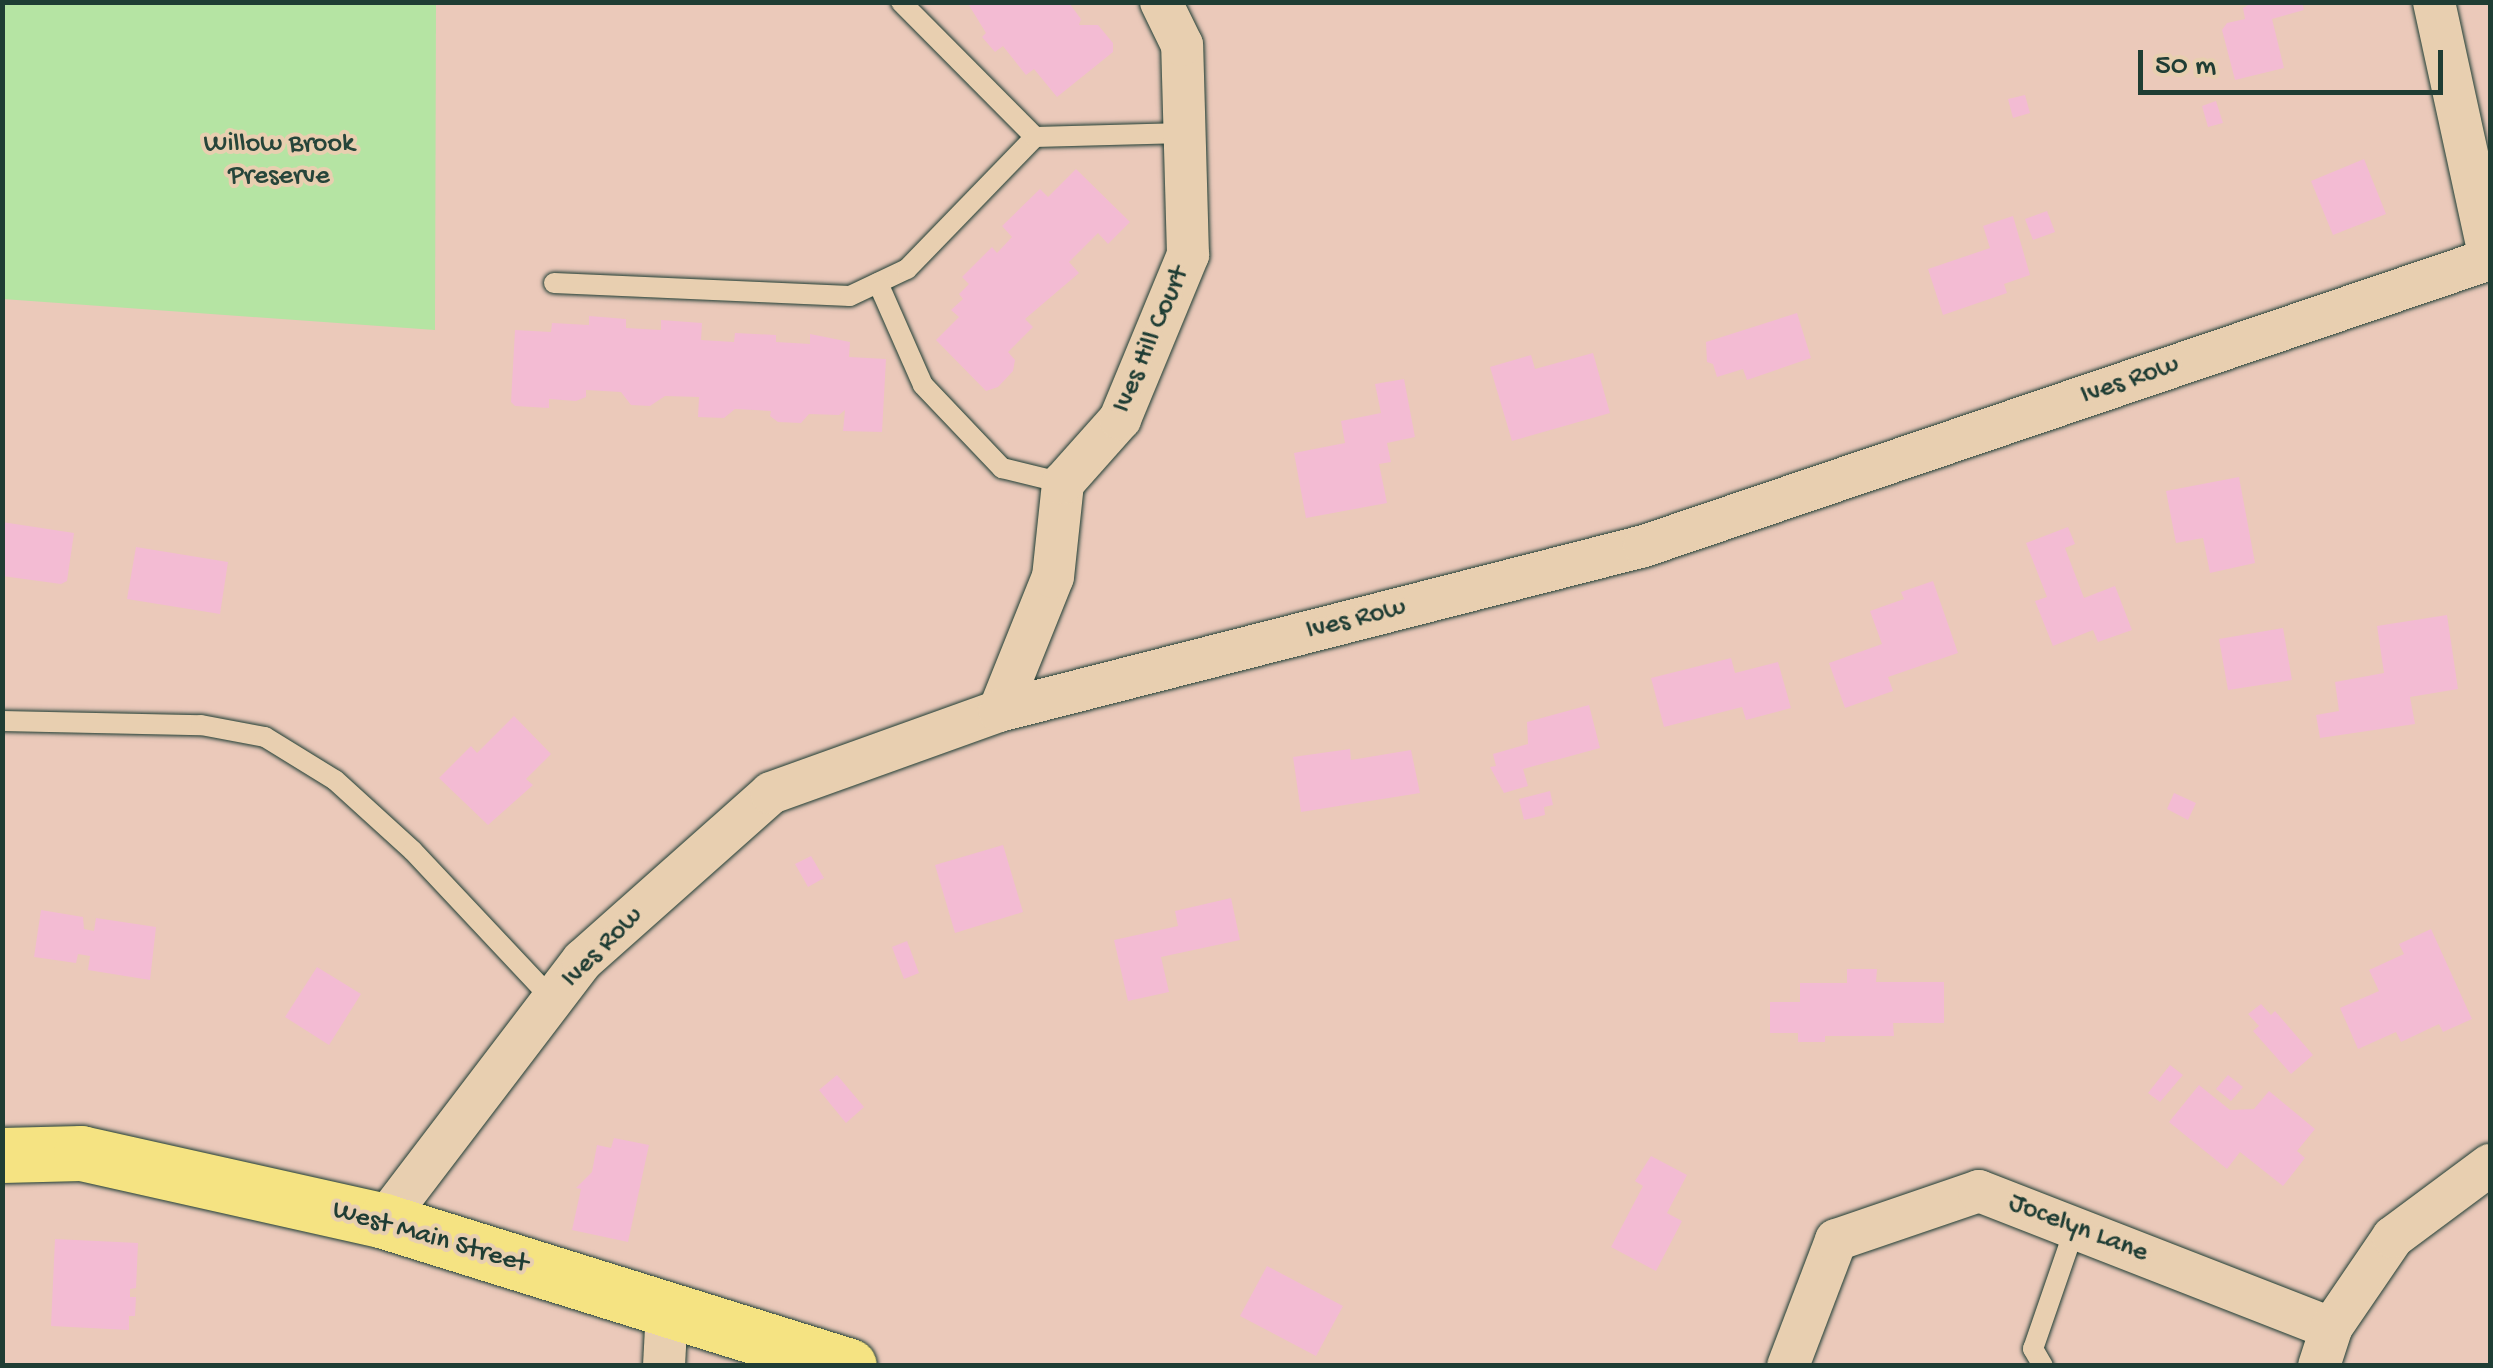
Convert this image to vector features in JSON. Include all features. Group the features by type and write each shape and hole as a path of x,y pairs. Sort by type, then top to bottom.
{"main road":[{"name":"West Main Street","path":"2,1155 81,1153 384,1221 849,1366"}],"street":[{"name":"Ives Hill Court","path":"1063,483 1120,419 1188,254 1182,46 1160,2"},
{"path":"2434,2 2490,259"},
{"name":"Ives Row","path":"384,1221 582,960 770,793 999,711 1644,546 2490,259"},
{"path":"999,711 1052,577 1063,483"},
{"path":"2325,1347 2393,1237 2490,1165"},
{"name":"Jocelyn Lane","path":"1788,1366 1836,1240 1979,1191 2074,1228 2325,1347"},
{"path":"664,1366 667,1308"}],"lane":[{"path":"901,2 1035,138"},
{"path":"554,283 850,296 907,269 1035,138 1184,133"},
{"path":"878,282 923,385 1002,468 1063,483"},
{"path":"2,721 201,726 265,736 335,780 387,827 526,966 552,1000"},
{"path":"2043,1366 2032,1349 2074,1228"}],"green space":[{"name":"Willow Brook Preserve","path":"2,3 436,3 435,330 3,299"}],"building":[{"path":"967,2 1069,3 1081,19 1079,25 1098,25 1113,43 1113,52 1057,97 1034,69 1026,75 1003,46 995,52 982,37 986,33"},
{"path":"2253,2 2302,2 2304,10 2272,19 2284,68 2235,80 2222,30 2227,23 2245,19 2243,8"},
{"path":"2025,95 2030,113 2013,118 2008,99"},
{"path":"2216,101 2223,123 2208,127 2202,106"},
{"path":"2364,159 2386,214 2333,235 2311,181"},
{"path":"1076,169 1130,222 1108,244 1098,233 1069,262 1079,273 1025,319 1033,327 1008,352 1015,360 1013,371 998,387 986,391 936,340 959,317 951,310 963,299 959,294 969,284 962,277 992,247 997,253 1012,237 1002,226 1040,189 1048,197"},
{"path":"2047,211 2055,232 2033,240 2025,219"},
{"path":"2013,216 2030,275 2004,284 2007,293 1943,315 1928,269 1990,248 1983,226"},
{"path":"1797,313 1811,358 1747,380 1743,369 1717,377 1713,364 1707,362 1706,342"},
{"path":"589,316 626,319 626,328 661,330 661,320 702,323 701,340 734,342 735,333 776,335 776,342 810,344 810,334 850,342 849,357 886,359 882,432 843,431 845,410 839,415 809,414 801,423 778,422 770,416 771,411 735,409 724,418 698,417 699,397 665,396 650,406 631,405 621,392 586,390 586,397 576,401 549,399 549,408 515,406 511,402 515,330 551,332 552,323 589,325"},
{"path":"1593,353 1610,413 1512,441 1490,367 1531,355 1535,369"},
{"path":"1404,379 1415,437 1387,443 1391,462 1379,464 1387,503 1306,518 1294,453 1345,443 1341,421 1381,413 1375,384"},
{"path":"2239,477 2255,563 2210,573 2203,538 2176,543 2166,491"},
{"path":"2,522 74,533 67,581 61,584 2,576"},
{"path":"2068,527 2075,544 2065,548 2084,598 2115,586 2132,630 2098,642 2093,630 2053,646 2035,601 2047,597 2026,543"},
{"path":"136,547 228,562 220,614 127,599"},
{"path":"1933,581 1958,653 1888,677 1893,691 1845,708 1829,663 1882,644 1870,611 1904,599 1901,592"},
{"path":"2447,615 2458,689 2410,697 2415,724 2320,738 2316,715 2339,711 2335,682 2384,673 2377,626"},
{"path":"2283,628 2292,680 2228,690 2219,639"},
{"path":"1731,658 1735,673 1778,662 1791,708 1746,720 1742,707 1664,727 1651,678"},
{"path":"1589,705 1600,748 1523,769 1528,786 1504,793 1490,767 1496,766 1493,754 1528,744 1527,722"},
{"path":"514,716 551,754 526,779 533,785 488,825 439,778 471,746 477,753"},
{"path":"1350,749 1351,760 1411,750 1420,793 1301,812 1293,757"},
{"path":"1550,791 1553,805 1544,807 1545,815 1524,820 1519,799"},
{"path":"2174,793 2196,803 2188,820 2167,809"},
{"path":"1003,845 1023,912 955,933 935,865"},
{"path":"811,856 824,878 808,887 795,864"},
{"path":"1231,898 1240,940 1161,957 1169,992 1128,1001 1114,940 1178,926 1175,911"},
{"path":"41,910 83,917 84,929 94,931 96,918 156,927 150,980 88,970 90,956 78,954 76,963 34,957"},
{"path":"2431,929 2472,1019 2443,1032 2439,1024 2401,1042 2396,1032 2358,1049 2340,1008 2379,991 2369,970 2404,954 2399,944"},
{"path":"907,941 919,973 904,979 892,947"},
{"path":"317,967 361,994 329,1045 285,1017"},
{"path":"1847,969 1877,969 1876,982 1944,982 1944,1023 1893,1023 1894,1036 1825,1036 1825,1042 1798,1042 1798,1033 1770,1033 1770,1002 1800,1002 1800,983 1847,983"},
{"path":"2261,1004 2271,1015 2275,1011 2313,1055 2291,1074 2253,1031 2259,1026 2248,1014"},
{"path":"2170,1065 2183,1075 2160,1102 2148,1093"},
{"path":"837,1075 864,1107 846,1123 819,1090"},
{"path":"2228,1075 2243,1087 2231,1101 2216,1089"},
{"path":"2199,1085 2230,1110 2254,1109 2269,1091 2315,1129 2297,1151 2305,1158 2283,1186 2240,1152 2227,1169 2169,1122"},
{"path":"614,1138 649,1145 628,1242 572,1230 581,1189 576,1188 592,1172 597,1145 611,1148"},
{"path":"1651,1156 1687,1175 1667,1213 1682,1221 1656,1271 1611,1247 1643,1186 1635,1181"},
{"path":"55,1239 138,1243 136,1288 130,1289 130,1297 136,1297 135,1316 129,1316 129,1330 51,1326"},
{"path":"1267,1266 1343,1306 1316,1356 1240,1316"}]}
